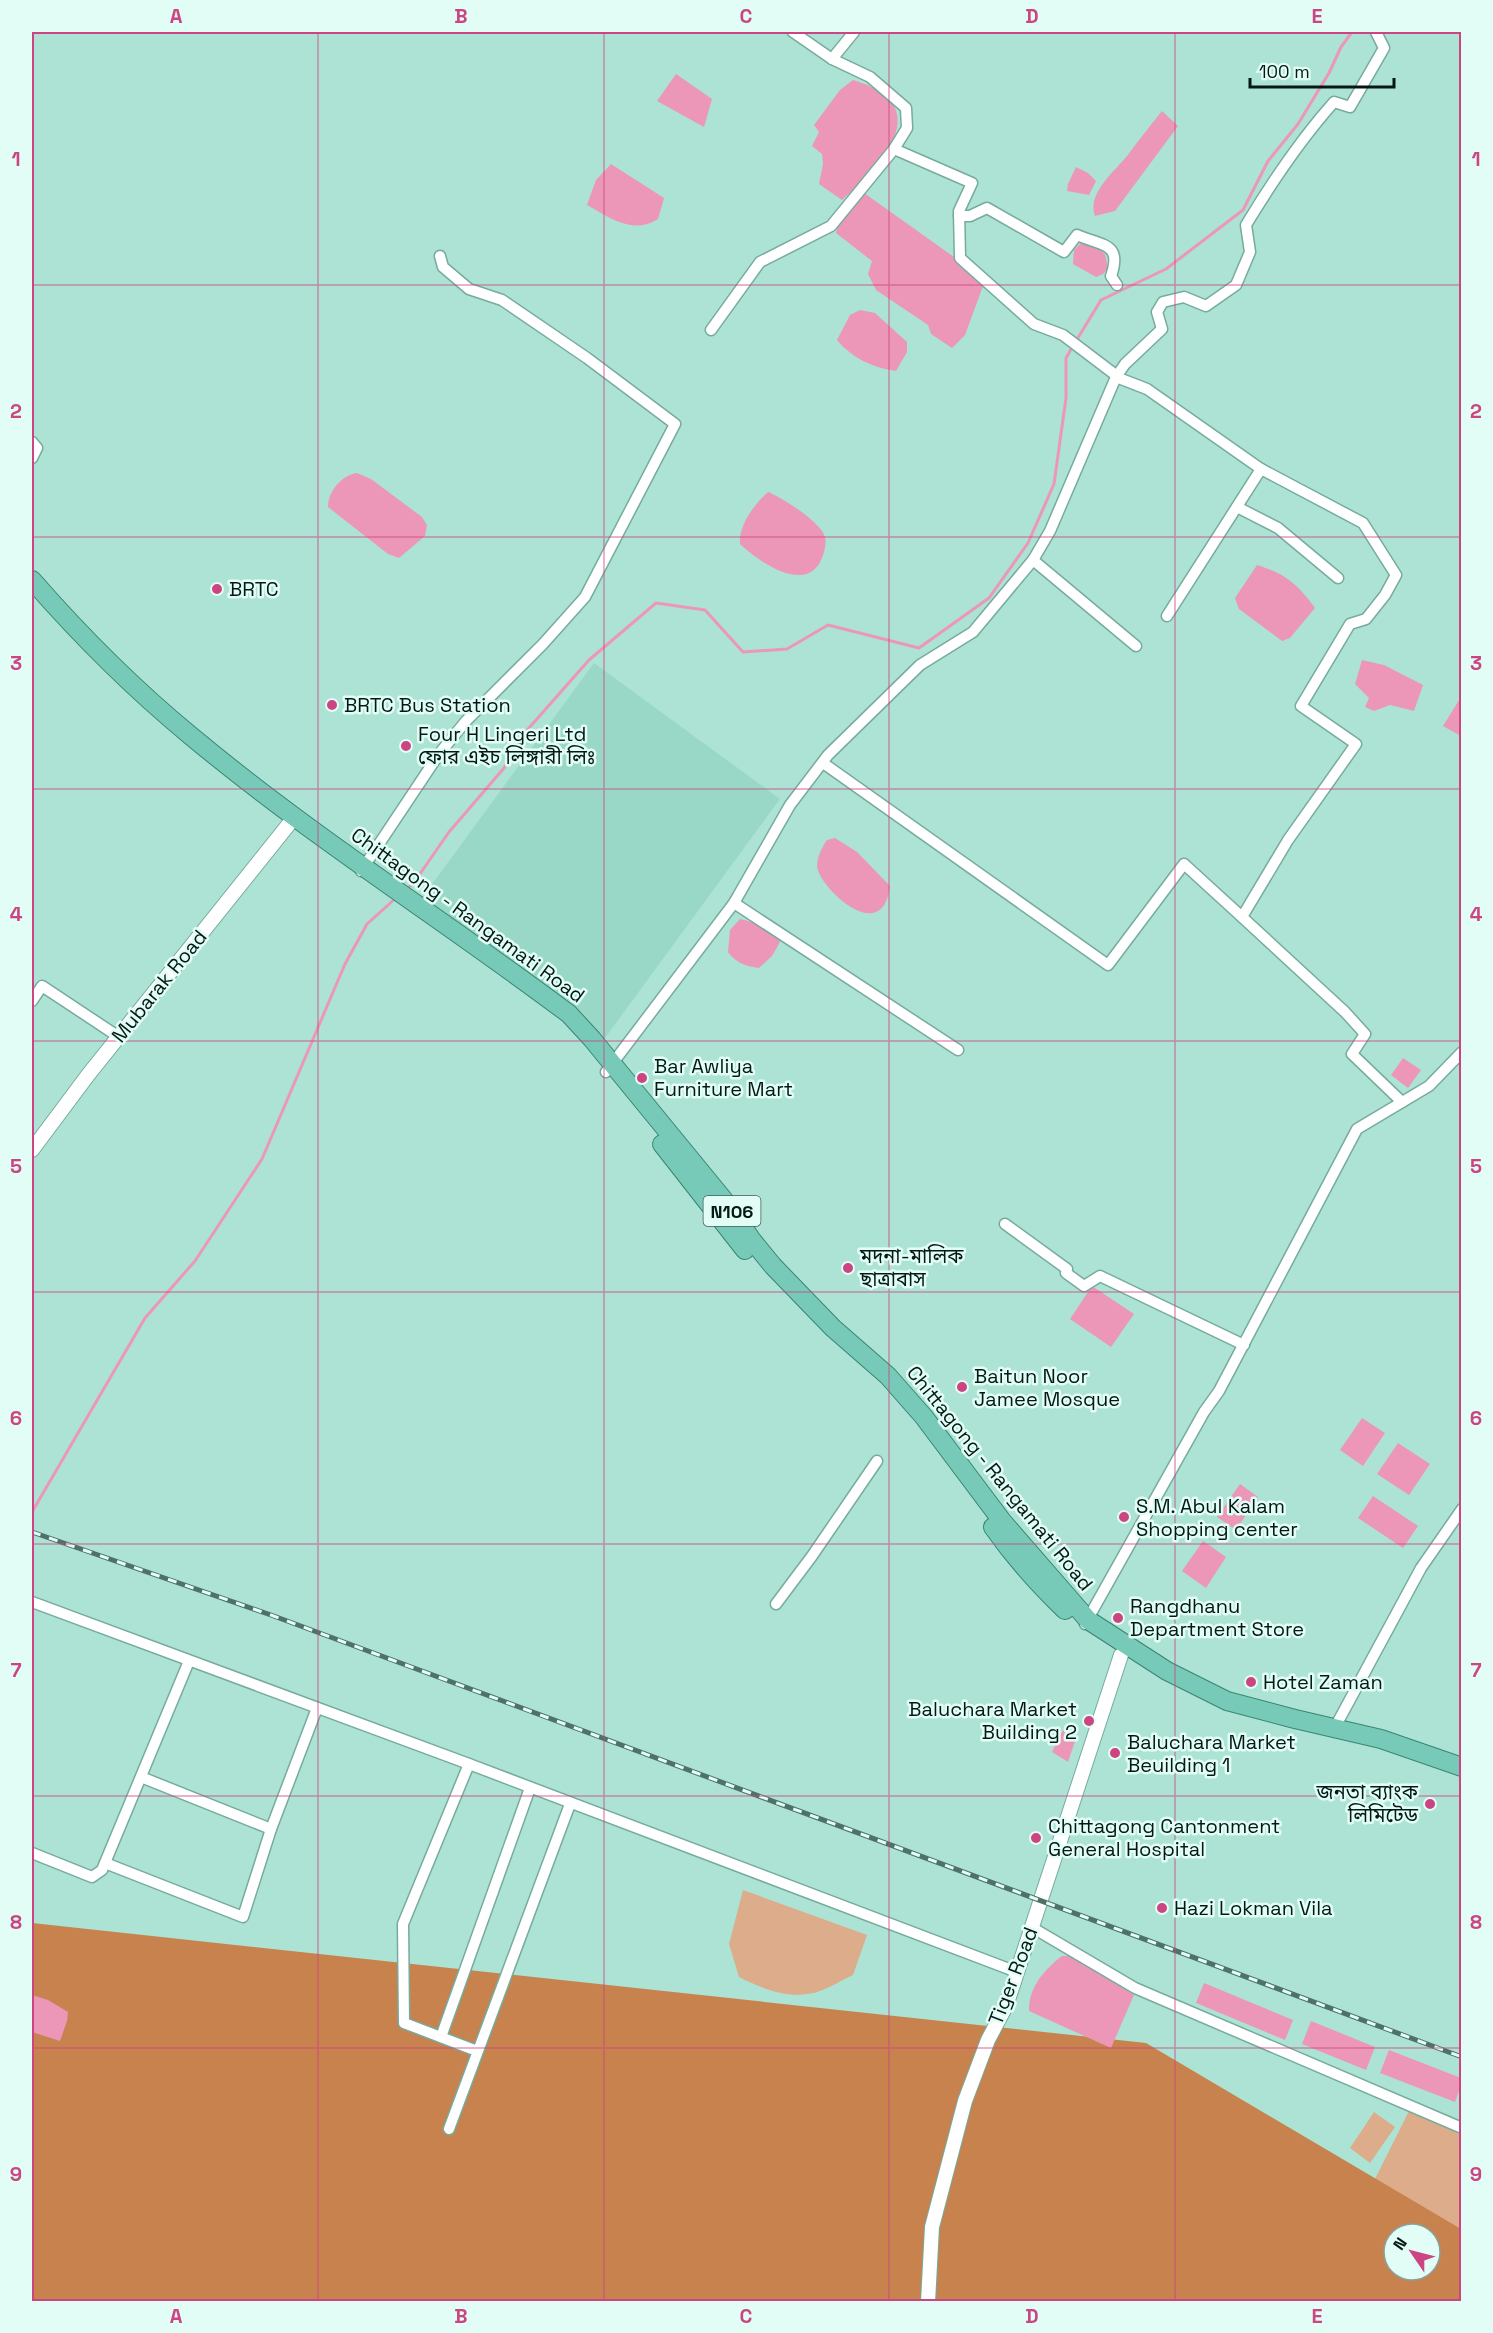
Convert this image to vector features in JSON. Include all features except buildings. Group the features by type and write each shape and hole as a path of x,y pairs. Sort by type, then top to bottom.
{"highway":[{"name":"Chittagong - Rangamati Road","path":"32,580 134,686 190,735 361,870 545,1004 609,1067 744,1249 814,1321 899,1402 1012,1554 1044,1591 1121,1655 1179,1690 1238,1715 1280,1726 1333,1730 1381,1739 1461,1767"},
{"name":"Chittagong - Rangamati Road","path":"32,593 81,650 143,710 196,756 289,824 361,870"},
{"name":"Chittagong - Rangamati Road","path":"1086,1624 1167,1671 1227,1701 1333,1730 1461,1778"}],"street":[{"path":"711,330 760,262 831,226 894,149 907,128 906,108 870,77 832,59 793,32"},
{"path":"832,59 854,32"},
{"path":"609,1067 734,903 790,805 823,763 920,665 973,632 1032,561 1050,531 1116,376 1125,364 1162,328 1157,312 1163,302 1184,297 1206,306 1236,285 1250,252 1246,225 1275,177 1318,120 1334,102 1350,107 1384,48 1376,32"},
{"path":"894,149 972,183 959,211 960,258 1034,324 1063,335 1116,376 1147,389 1261,469 1363,523 1396,575 1366,619 1350,624 1301,706 1356,744 1288,840 1242,917"},
{"path":"959,216 970,216 987,208 1064,252 1077,235 1105,244 1116,257 1111,276 1117,285"},
{"path":"361,870 439,754 466,721 543,644 585,597 675,424 587,358 502,300 469,289 443,267 440,256"},
{"path":"32,442 37,448 32,458"},
{"path":"1167,616 1261,469"},
{"path":"1237,507 1278,528 1338,578"},
{"path":"1032,561 1136,646"},
{"path":"823,763 1108,965 1184,864 1345,1012 1365,1034 1352,1054 1402,1102"},
{"name":"Mubarak Road","path":"32,1150 289,824"},
{"path":"734,903 958,1050"},
{"path":"32,1001 42,986 119,1037"},
{"path":"1086,1624 1244,1345 1357,1129 1429,1086 1461,1052"},
{"path":"1005,1224 1067,1269 1066,1273 1084,1286 1100,1276 1244,1345"},
{"path":"776,1604 877,1461"},
{"path":"1333,1730 1421,1568 1461,1509"},
{"path":"32,1602 469,1764 1017,1972"},
{"name":"Tiger Road","path":"928,2301 932,2228 965,2101 988,2040 1006,2006 1121,1655"},
{"path":"32,1853 92,1877 102,1870 189,1661"},
{"path":"105,1863 243,1917 271,1829 316,1708"},
{"path":"469,1764 403,1924 404,2023 477,2051"},
{"path":"141,1777 271,1829"},
{"path":"441,2037 531,1788"},
{"path":"448,2129 570,1804"},
{"path":"1033,1928 1135,1988 1461,2128"}],"shaded area":[{"path":"676,74 712,99 704,127 657,101"},
{"path":"853,80 879,91 893,104 898,119 895,136 886,153 873,170 842,200 819,184 823,164 822,154 812,146 819,132 814,125 840,90"},
{"path":"1162,111 1178,126 1115,211 1095,216 1095,199 1103,183"},
{"path":"611,164 664,198 658,219 649,224 631,225 613,219 587,205 596,180"},
{"path":"1076,167 1088,173 1096,181 1089,195 1067,191"},
{"path":"864,193 954,257 961,267 983,286 965,335 952,348 931,334 928,325 876,290 868,274 872,261 836,233 838,225"},
{"path":"1081,243 1093,245 1105,254 1108,268 1103,274 1096,277 1073,264 1074,250"},
{"path":"860,310 875,313 907,342 907,352 896,371 864,361 849,352 837,340 850,315"},
{"path":"357,473 371,479 422,517 427,525 425,536 399,558 388,554 328,507 330,495 341,480"},
{"path":"768,492 800,511 822,531 825,537 824,551 819,564 811,572 801,575 779,570 757,558 740,544 740,537 748,515"},
{"path":"1257,565 1276,572 1290,581 1315,608 1290,638 1282,641 1239,609 1235,598"},
{"path":"1362,660 1384,665 1423,685 1414,711 1390,705 1374,711 1365,707 1369,698 1355,684"},
{"path":"594,663 780,799 605,1038 419,902"},
{"path":"1461,697 1461,736 1443,726"},
{"path":"835,838 857,852 890,886 885,904 875,912 864,913 851,907 838,898 820,875 817,866 820,852 827,840"},
{"path":"740,919 762,927 777,937 780,942 772,956 759,968 741,963 728,952 730,930"},
{"path":"1403,1058 1421,1070 1408,1088 1391,1075"},
{"path":"1092,1286 1134,1314 1111,1347 1070,1319"},
{"path":"1362,1418 1385,1433 1363,1466 1340,1450"},
{"path":"1398,1443 1430,1464 1409,1495 1377,1474"},
{"path":"1240,1484 1258,1497 1236,1530 1217,1517"},
{"path":"1373,1496 1418,1526 1403,1548 1358,1518"},
{"path":"1203,1541 1226,1557 1206,1588 1182,1571"},
{"path":"1063,1730 1077,1735 1068,1762 1052,1752"},
{"path":"743,1890 867,1935 853,1975 820,1991 799,1995 758,1986 739,1977 729,1944"},
{"path":"32,1923 1146,2043 1461,2229 1461,2301 32,2302"},
{"path":"1062,1956 1071,1956 1134,1995 1111,2048 1029,2011 1031,1995 1038,1980"},
{"path":"1204,1983 1293,2020 1285,2040 1196,2003"},
{"path":"32,1995 48,2000 68,2012 60,2041 32,2032"},
{"path":"1311,2021 1375,2047 1366,2070 1302,2044"},
{"path":"1389,2050 1461,2078 1455,2102 1380,2073"},
{"path":"1410,2109 1461,2135 1461,2237 1442,2228 1442,2222 1431,2222 1369,2191"},
{"path":"1374,2112 1395,2127 1370,2163 1350,2148"}],"waterway":[{"path":"1076,341 1101,300 1166,269 1243,210 1268,161 1298,124 1329,73 1341,47 1352,32"},
{"path":"407,889 449,832 504,768 521,737 589,660 656,603 705,610 743,652 787,649 828,625 919,648 989,598 1028,543 1054,484 1066,398 1066,358 1073,346"},
{"path":"32,1512 145,1318 195,1261 262,1159 345,964 367,924 397,897"}],"railway":[{"path":"32,1532 271,1615 1462,2057"}],"place":[{"name":"BRTC","path":"217,589"},
{"name":"BRTC Bus Station","path":"332,705"},
{"name":"Four H Lingeri Ltd ফোর এইচ লিঙ্গারী লিঃ","path":"406,746"},
{"name":"Bar Awliya Furniture Mart","path":"642,1078"},
{"name":"মদনা-মালিক ছাত্রাবাস","path":"848,1268"},
{"name":"Baitun Noor Jamee Mosque","path":"962,1387"},
{"name":"S.M. Abul Kalam Shopping center","path":"1124,1517"},
{"name":"Rangdhanu Department Store","path":"1118,1618"},
{"name":"Hotel Zaman","path":"1251,1682"},
{"name":"Baluchara Market Building 2","path":"1089,1721"},
{"name":"Baluchara Market Beuilding 1","path":"1115,1753"},
{"name":"জনতা ব্যাংক লিমিটেড","path":"1430,1804"},
{"name":"Chittagong Cantonment General Hospital","path":"1036,1838"},
{"name":"Hazi Lokman Vila","path":"1162,1908"}]}
